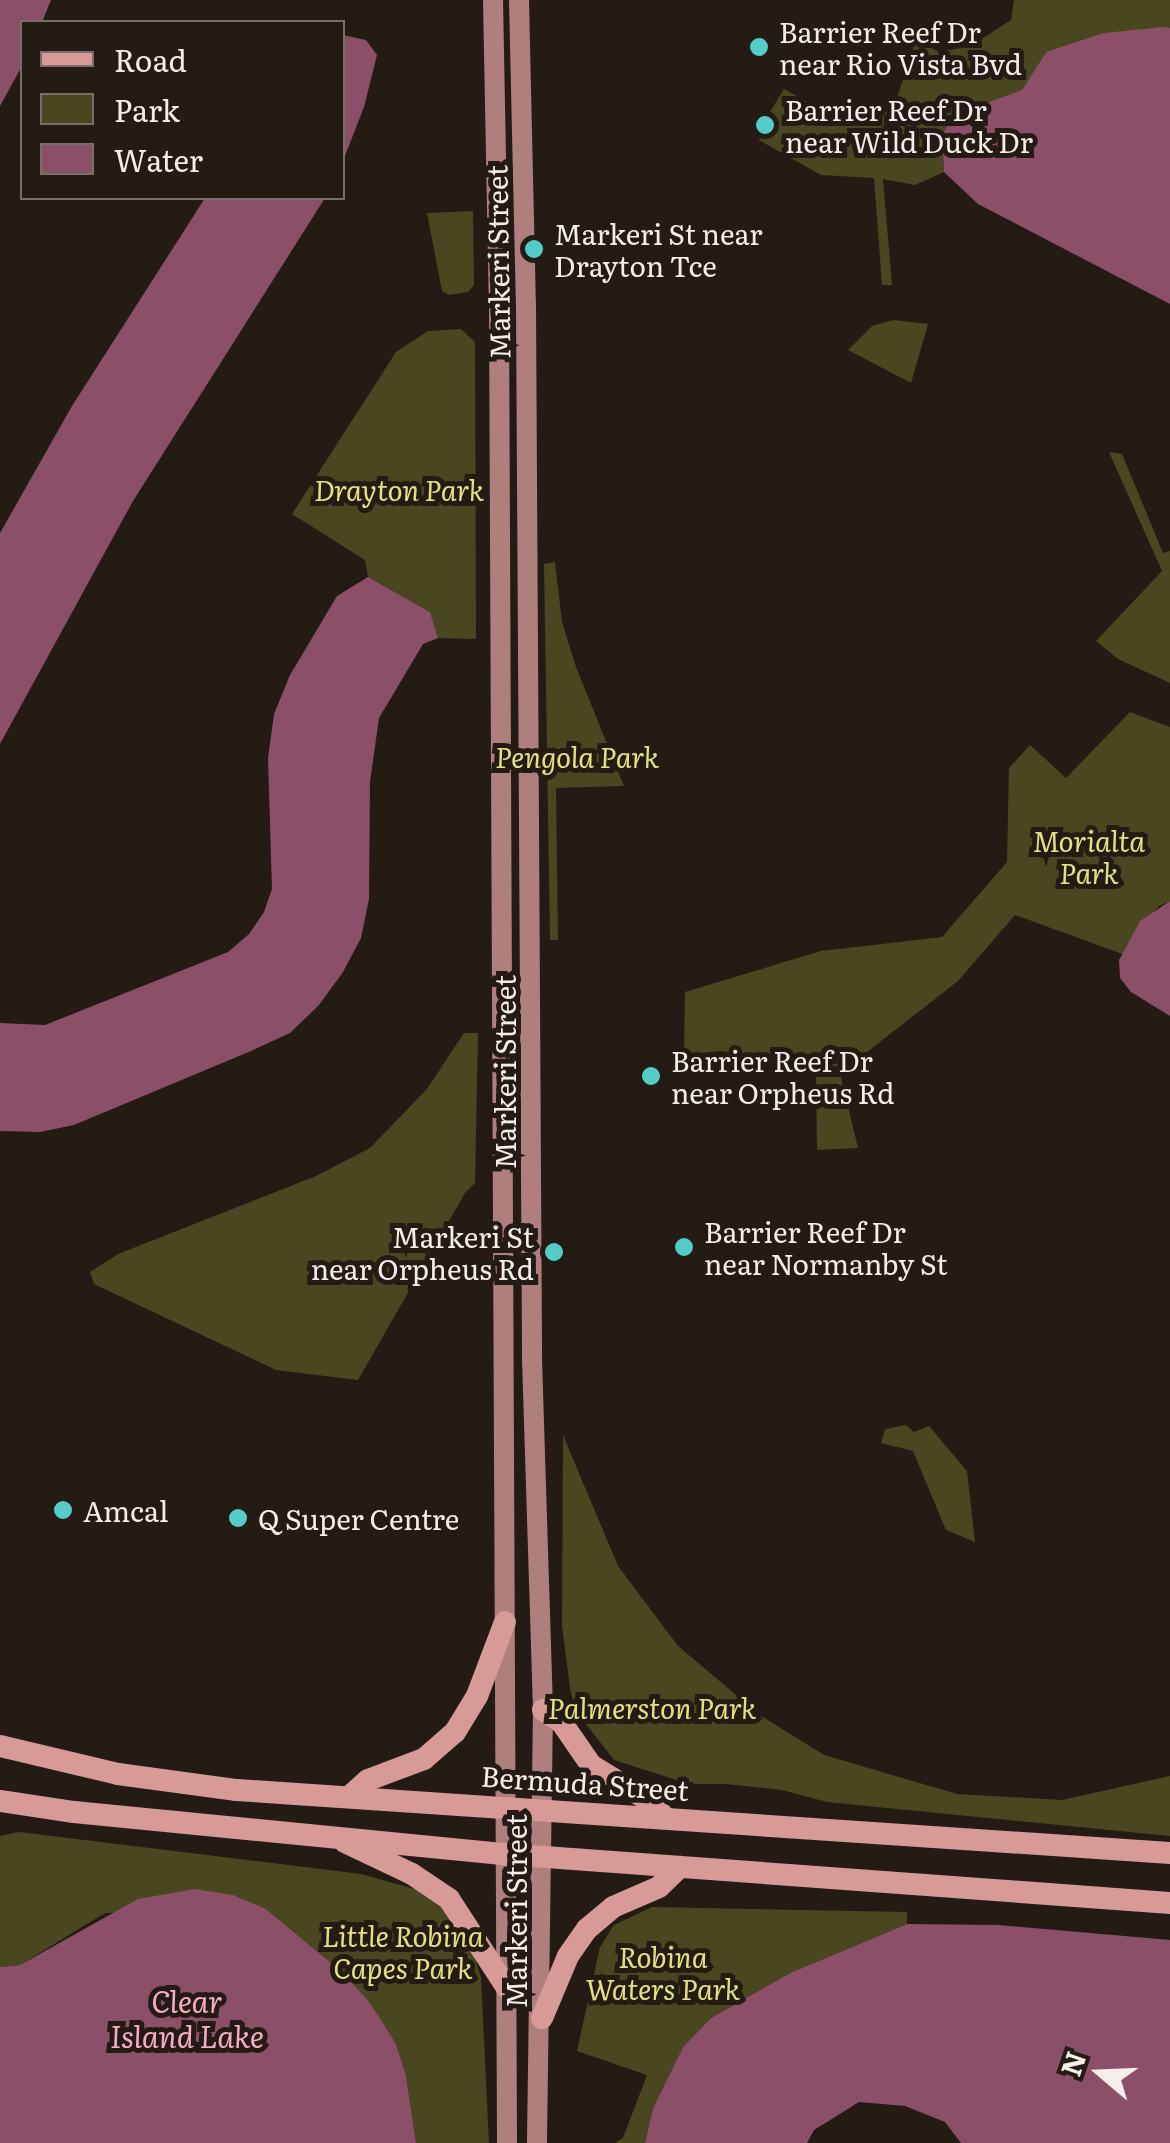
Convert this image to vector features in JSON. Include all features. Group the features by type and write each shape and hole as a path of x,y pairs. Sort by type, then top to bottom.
{"main road":[{"name":"Markeri Street","path":"493,0 500,307 507,2143"},
{"name":"Markeri Street","path":"520,0 526,305 533,1396 544,1710 538,2143"},
{"path":"504,1405 533,1396"},
{"path":"349,1796 368,1780 424,1759 455,1732 478,1696 505,1622"},
{"path":"544,1710 562,1724 591,1764 646,1799 666,1818"},
{"name":"Bermuda Street","path":"0,1746 155,1780 1170,1852"},
{"path":"0,1801 74,1812 505,1854 1170,1902"},
{"path":"338,1838 412,1874 449,1899 507,1988"},
{"path":"542,2018 568,1956 587,1930 612,1907 658,1887 680,1867"}],"green space":[{"path":"1014,0 1170,0 1170,28 1143,29 1046,52 1022,90 942,136 944,172 915,185 883,179 892,285 882,285 874,178 821,175 759,140 765,120 784,89 840,120 893,110 916,40 939,52 971,46 1011,20"},
{"path":"473,211 474,285 468,292 449,295 442,291 427,213"},
{"path":"893,320 928,324 911,383 848,350 872,326"},
{"name":"Drayton Park","path":"461,329 475,342 476,639 438,638 430,612 368,577 365,560 292,514 396,352 428,331"},
{"path":"1109,452 1122,454 1163,553 1170,551 1170,683 1118,659 1096,641 1162,571"},
{"name":"Pengola Park","path":"555,562 562,622 624,786 556,788 558,940 550,940 544,564"},
{"name":"Morialta Park","path":"1130,712 1170,727 1170,901 1159,906 1127,944 1125,955 1015,915 958,981 840,1073 858,1148 817,1150 816,1069 721,1051 684,1056 685,992 821,951 942,937 1007,862 1009,768 1030,745 1066,778"},
{"path":"464,1033 478,1033 475,1183 465,1193 358,1380 276,1370 94,1284 90,1272 118,1254 316,1176 370,1148 427,1089"},
{"path":"906,1425 914,1432 929,1426 967,1471 975,1542 946,1530 913,1451 881,1443 885,1429"},
{"name":"Palmerston Park","path":"563,1435 618,1566 678,1646 761,1716 824,1755 957,1794 1062,1800 1170,1776 1170,1836 827,1802 782,1790 689,1784 614,1760 575,1710 570,1688 562,1625"},
{"name":"Little Robina Capes Park","path":"19,1832 361,1874 418,1890 445,1909 475,1958 481,1978 489,2143 416,2143 406,2075 396,2044 342,1972 266,1909 105,1913 20,1965 0,1967 0,1836"},
{"name":"Robina Waters Park","path":"652,1907 907,1912 907,1924 790,1973 711,2018 683,2047 653,2108 645,2143 615,2143 623,2138 647,2075 577,2051 600,1947 614,1925"}],"water":[{"path":"0,0 51,0 43,20 20,20 20,70 0,106"},
{"path":"1170,28 1170,304 978,204 944,172 942,136 949,123 970,109 1022,90 1046,52 1104,33"},
{"path":"345,35 366,40 377,55 364,107 345,156"},
{"path":"204,200 324,200 133,501 0,744 0,533 72,406"},
{"path":"368,577 430,612 438,638 423,644 379,718 370,782 369,899 361,938 343,972 319,1005 290,1033 74,1125 40,1132 0,1131 0,1023 45,1025 228,952 249,934 264,912 272,889 268,758 274,714 290,675 337,596"},
{"path":"1170,901 1170,1016 1131,992 1120,978 1119,960 1140,921"},
{"name":"Clear Island Lake","path":"195,1889 233,1895 266,1909 342,1972 370,2003 396,2044 406,2075 416,2143 0,2143 0,1967 20,1965 138,1899"},
{"path":"907,1924 998,1925 1170,1940 1170,2143 961,2143 945,2122 905,2106 859,2102 814,2130 807,2143 645,2143 653,2108 683,2047 711,2018 790,1973"}],"place":[{"name":"Barrier Reef Dr near Rio Vista Bvd","path":"759,47"},
{"name":"Barrier Reef Dr near Wild Duck Dr","path":"765,125"},
{"name":"Markeri St near Drayton Tce","path":"534,249"},
{"name":"Barrier Reef Dr near Orpheus Rd","path":"651,1076"},
{"name":"Barrier Reef Dr near Normanby St","path":"684,1247"},
{"name":"Markeri St near Orpheus Rd","path":"554,1252"},
{"name":"Amcal","path":"63,1510"},
{"name":"Q Super Centre","path":"238,1518"}]}
